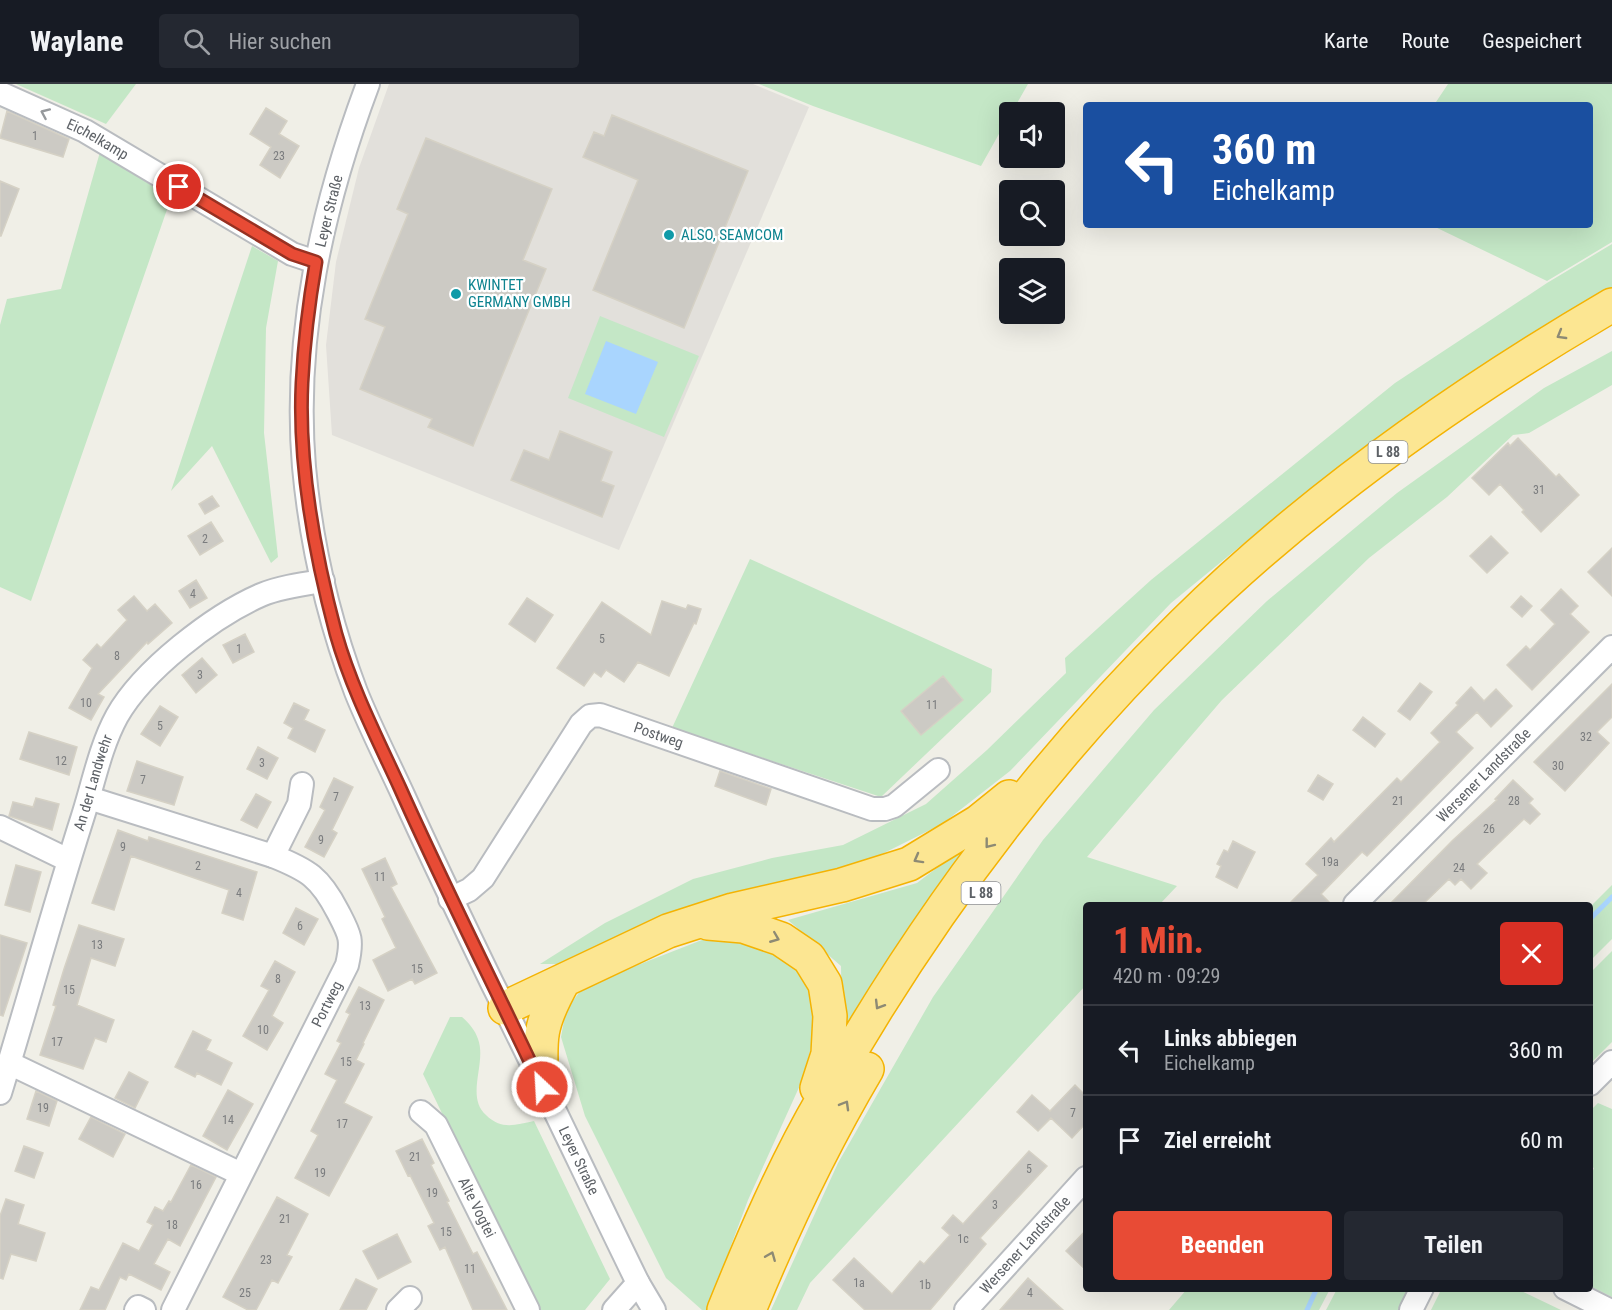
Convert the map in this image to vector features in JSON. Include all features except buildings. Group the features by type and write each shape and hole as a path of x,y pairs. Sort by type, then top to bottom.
{"highway":[{"name":"L 88","path":"724,1310 753,1237 822,1099 893,982 983,851 1065,749 1183,624 1314,508 1437,416 1539,348 1612,305"},
{"name":"L 88","path":"749,1310 781,1231 838,1117 912,992 999,866 1076,769 1181,656 1323,525 1451,432 1548,368 1612,332"},
{"path":"505,1008 668,931 733,910 842,885 909,864 978,822 1065,749"},
{"path":"698,922 743,926 781,939 809,958 825,984 830,1016 828,1054 799,1144"},
{"path":"542,1087 540,1049 542,1026 551,1003 564,980"}],"street":[{"name":"Leyer Straße","path":"368,84 326,217 307,316 302,385 304,467 312,526 323,581 337,635 357,693 450,899 638,1283 654,1310"},
{"name":"Eichelkamp","path":"0,93 86,131 292,254 316,262"},
{"name":"An der Landwehr","path":"0,1093 69,860 106,742 117,716 135,690 153,670 203,629 262,595 293,586 323,581"},
{"name":"Wersener Landstraße","path":"1357,902 1612,646"},
{"name":"Postweg","path":"450,899 469,890 483,878 581,724 590,716 600,715 872,809 894,806 938,770"},
{"path":"273,856 299,804 302,784"},
{"name":"Portweg","path":"89,798 298,866 327,890 348,931 351,945 346,964 173,1310"},
{"path":"0,827 69,860"},
{"path":"1599,1083 1612,1062"},
{"path":"9,1063 241,1174"},
{"name":"Alte Vogtei","path":"421,1112 436,1125 528,1310"},
{"name":"Wersener Landstraße","path":"966,1310 1083,1181"},
{"path":"614,1310 638,1283"},
{"path":"1411,1310 1420,1292"},
{"path":"1573,1292 1609,1310"},
{"path":"136,1310 138,1307 144,1310"}],"shaded area":[{"path":"389,84 753,84 809,107 619,550 332,435 326,345 336,262 359,168"}],"green space":[{"path":"16,84 136,84 106,124"},
{"path":"759,84 1028,84 1018,102 999,102 999,134 981,166 813,106"},
{"path":"1448,84 1612,84 1612,242 1547,281 1437,228 1593,228 1593,102 1436,102"},
{"path":"100,152 171,198 31,601 0,587 0,325 7,299 61,289"},
{"path":"1612,244 1612,289 1463,380 1321,480 1171,603 1010,771 942,824 860,865 726,895 558,964 540,964 605,923 693,879 772,858 843,845 926,804 987,750 1066,673 1065,658 1151,580 1395,383 1547,283"},
{"path":"252,246 278,261 266,328 264,433 278,557 271,563 212,446 171,491"},
{"path":"600,316 699,356 664,437 568,398"},
{"path":"1612,351 1612,385 1529,433 1513,435 1447,497 1369,558 1222,700 1087,857 1177,886 1162,902 1083,902 1083,988 810,1283 797,1310 771,1310 838,1163 933,997 1043,840 1154,710 1267,601 1397,493 1544,388"},
{"path":"750,559 992,669 991,692 881,797 672,728"},
{"path":"971,842 842,1039 841,966 788,920 917,883"},
{"path":"1612,885 1612,939 1593,958 1593,904"},
{"path":"707,938 754,943 793,964 811,995 814,1037 801,1083 748,1200 707,1310 702,1310 666,1278 585,1116 561,1037 566,1010 584,986"},
{"path":"1612,951 1612,1042 1593,1061 1593,970"},
{"path":"450,1017 462,1017 472,1027 478,1039 480,1058 477,1098 480,1107 492,1120 503,1125 534,1121 610,1279 585,1310 537,1310 423,1074"},
{"path":"1598,1103 1612,1109 1612,1297 1593,1288 1593,1108"},
{"path":"1184,1292 1328,1292 1319,1310 1169,1310"},
{"path":"1335,1292 1407,1292 1398,1310 1326,1310"},
{"path":"1440,1292 1523,1292 1561,1310 1431,1310"}],"water":[{"path":"606,341 658,362 636,414 585,394"}],"waterway":[{"path":"1593,916 1612,897"},
{"path":"1307,1310 1315,1292"}],"place":[{"name":"ALSO, SEAMCOM","path":"669,235"},
{"name":"KWINTET GERMANY GMBH","path":"456,294"}],"route":[{"path":"179,187 292,254 316,262 307,316 302,385 304,467 312,526 337,635 357,693 450,899 542,1087"}]}
